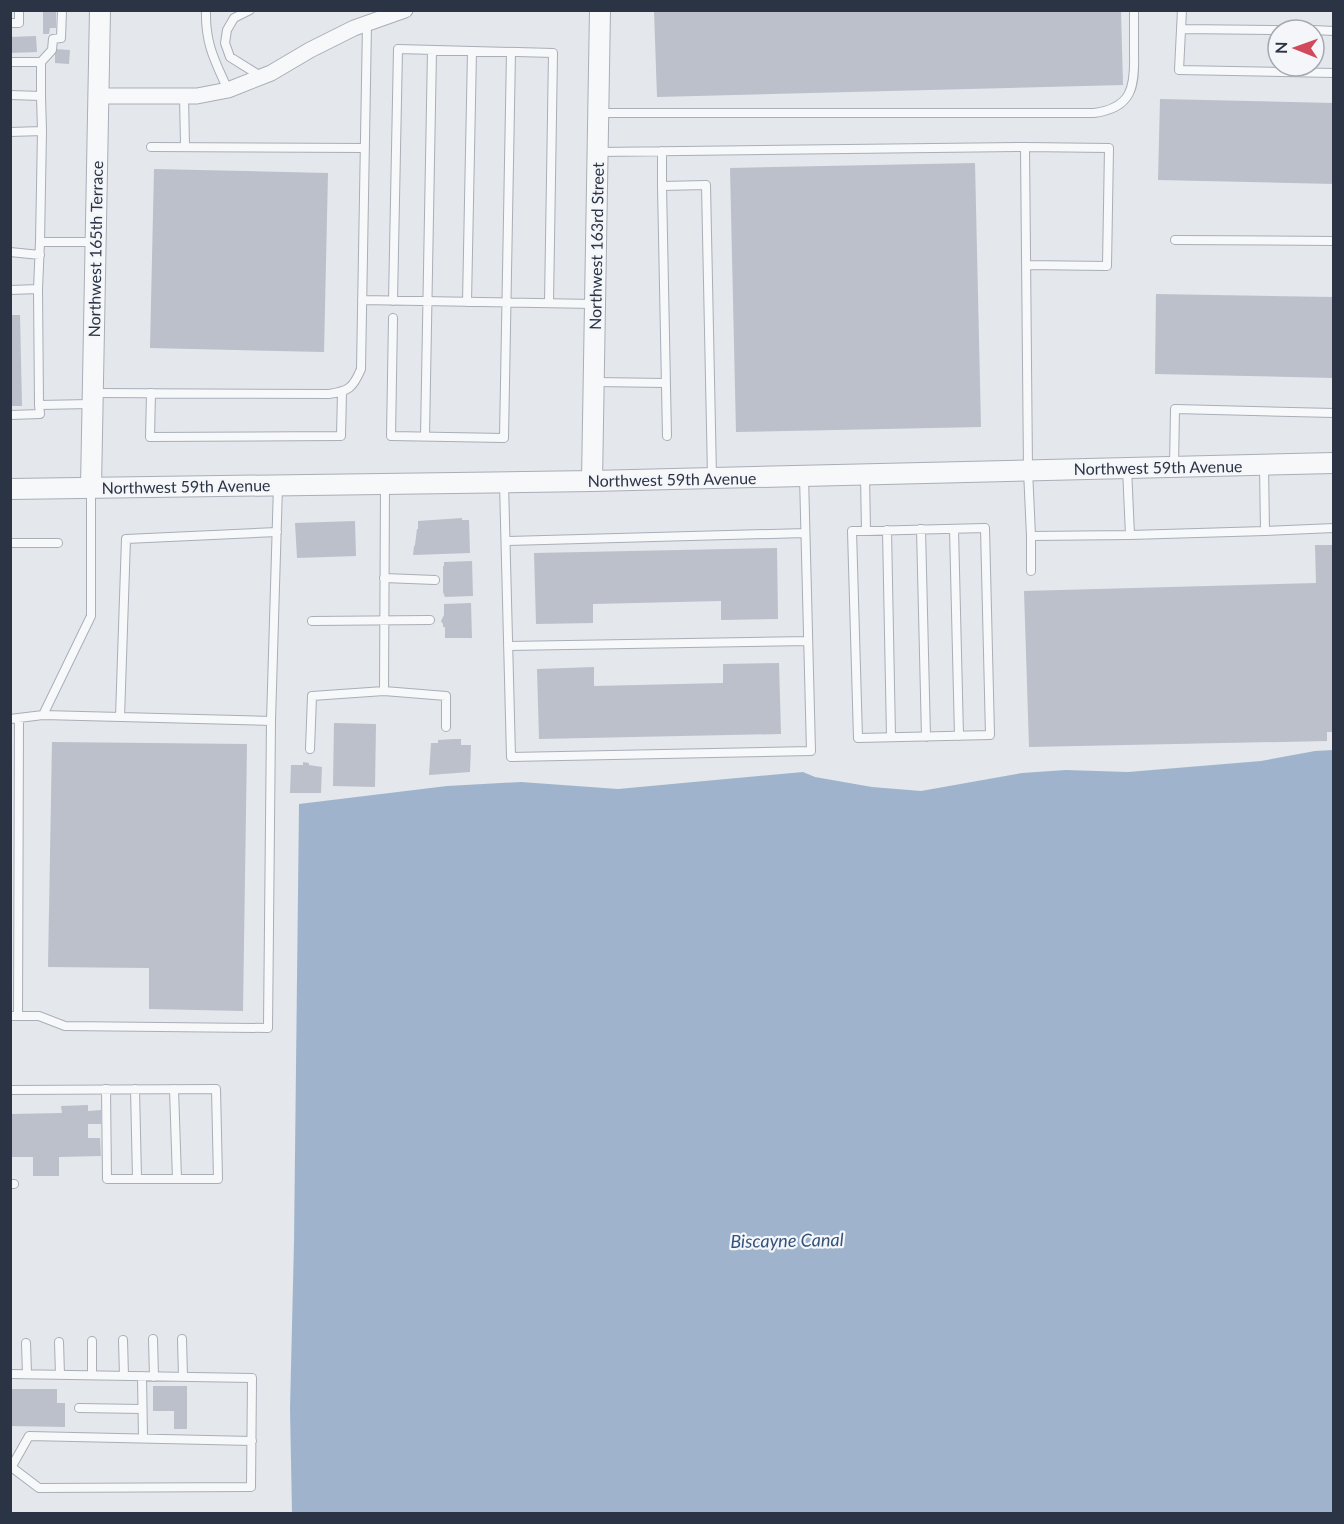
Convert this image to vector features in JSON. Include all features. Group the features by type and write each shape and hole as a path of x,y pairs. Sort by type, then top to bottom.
{"street":[{"name":"Northwest 165th Terrace","path":"91,488 100,10"},
{"path":"98,96 197,96 228,90 271,73 354,28 385,14 405,10"},
{"name":"Northwest 163rd Street","path":"592,481 600,10"},
{"name":"Northwest 59th Avenue","path":"10,489 592,481 1334,462"}],"lane":[{"path":"10,23 19,23 19,10"},
{"path":"10,62 40,62 52,51 53,39 62,38 62,10"},
{"path":"206,10 209,47 228,90"},
{"path":"250,10 234,18 227,30 225,43 230,57 262,77"},
{"path":"598,113 1094,113 1106,111 1117,106 1132,88 1134,10"},
{"path":"1182,10 1179,70 1334,73"},
{"path":"39,405 151,393 329,394 342,392 355,384 361,369 367,24"},
{"path":"1181,29 1266,30"},
{"path":"393,301 398,49 554,53 549,303"},
{"path":"425,436 432,50"},
{"path":"467,302 472,51"},
{"path":"393,318 391,436 504,438 511,52"},
{"path":"10,415 40,414 38,289 42,131 40,62"},
{"path":"10,95 41,96"},
{"path":"184,95 185,146"},
{"path":"10,132 42,131"},
{"path":"151,147 365,148"},
{"path":"1025,147 1031,571"},
{"path":"598,152 1109,148 1107,266 1026,265"},
{"path":"662,151 667,436"},
{"path":"662,186 706,185 712,478"},
{"path":"1175,240 1334,241"},
{"path":"40,242 96,242"},
{"path":"10,252 40,255"},
{"path":"10,290 38,289"},
{"path":"362,300 595,304"},
{"path":"594,382 665,383"},
{"path":"151,393 150,437 341,436 342,392"},
{"path":"1174,466 1175,408 1334,413"},
{"path":"1264,464 1265,531"},
{"path":"1127,468 1130,536"},
{"path":"864,474 866,531"},
{"path":"504,482 511,758 811,750 804,476"},
{"path":"384,692 385,484"},
{"path":"271,721 43,715 15,719 14,1016 39,1016 65,1026 268,1028 271,721 278,485"},
{"path":"43,715 91,616 91,488"},
{"path":"985,528 990,735 858,738 852,531 866,531 985,528"},
{"path":"1030,536 1130,536 1334,528"},
{"path":"921,529 926,736"},
{"path":"954,529 959,736"},
{"path":"887,530 891,737"},
{"path":"120,717 126,539 277,532"},
{"path":"506,542 806,533"},
{"path":"10,543 58,543"},
{"path":"384,578 435,580"},
{"path":"312,621 430,620"},
{"path":"508,646 808,641"},
{"path":"310,749 312,696 384,692 446,696 446,727"},
{"path":"10,1090 106,1089 216,1089 218,1179 107,1179 106,1089"},
{"path":"135,1089 137,1178"},
{"path":"174,1089 177,1179"},
{"path":"182,1339 183,1377"},
{"path":"123,1340 124,1376"},
{"path":"153,1340 154,1377"},
{"path":"92,1341 92,1376"},
{"path":"59,1342 60,1375"},
{"path":"26,1343 27,1374"},
{"path":"10,1374 252,1378 252,1441 251,1488 39,1488 11,1466 29,1436 252,1441"},
{"path":"142,1376 143,1438"},
{"path":"79,1408 142,1409"}],"water":[{"name":"Biscayne Canal","path":"1333,750 1333,1513 292,1513 290,1409 299,804 447,786 521,782 618,789 803,772 815,777 872,787 921,791 1022,773 1066,770 1128,772 1261,761"}],"building":[{"path":"43,10 56,10 56,28 50,28 49,34 43,34"},
{"path":"654,10 1121,10 1123,85 657,97"},
{"path":"36,36 37,52 10,53 10,37"},
{"path":"55,49 70,50 69,64 55,63"},
{"path":"1160,99 1334,103 1334,184 1158,180"},
{"path":"975,163 981,427 736,432 730,168"},
{"path":"154,169 328,173 324,352 150,348"},
{"path":"1156,294 1334,297 1334,378 1155,374"},
{"path":"10,315 20,315 22,406 10,406"},
{"path":"462,518 462,520 469,520 470,553 413,555 418,521"},
{"path":"355,521 356,556 297,558 295,523"},
{"path":"1315,545 1334,545 1334,732 1327,732 1327,741 1029,747 1024,591 1316,583"},
{"path":"777,548 778,619 721,620 721,601 593,604 593,623 536,624 534,553"},
{"path":"472,561 473,596 445,597 443,592 444,562"},
{"path":"471,603 472,638 445,638 445,627 441,621 444,615 444,604"},
{"path":"779,663 781,734 539,739 537,669 594,667 594,686 723,683 723,664"},
{"path":"334,723 376,724 375,787 333,786"},
{"path":"461,739 461,745 471,745 470,772 429,775 431,743 438,743 438,740"},
{"path":"52,742 247,744 243,1011 149,1009 149,968 48,967"},
{"path":"303,762 322,767 321,793 290,793 291,765 303,765"},
{"path":"88,1105 88,1111 101,1110 101,1124 88,1124 88,1138 100,1138 101,1156 59,1157 59,1176 33,1176 33,1157 10,1157 10,1114 62,1113 61,1106"},
{"path":"153,1386 187,1386 187,1429 174,1429 174,1411 153,1411"},
{"path":"10,1389 57,1389 57,1403 65,1403 65,1427 10,1426"}]}
